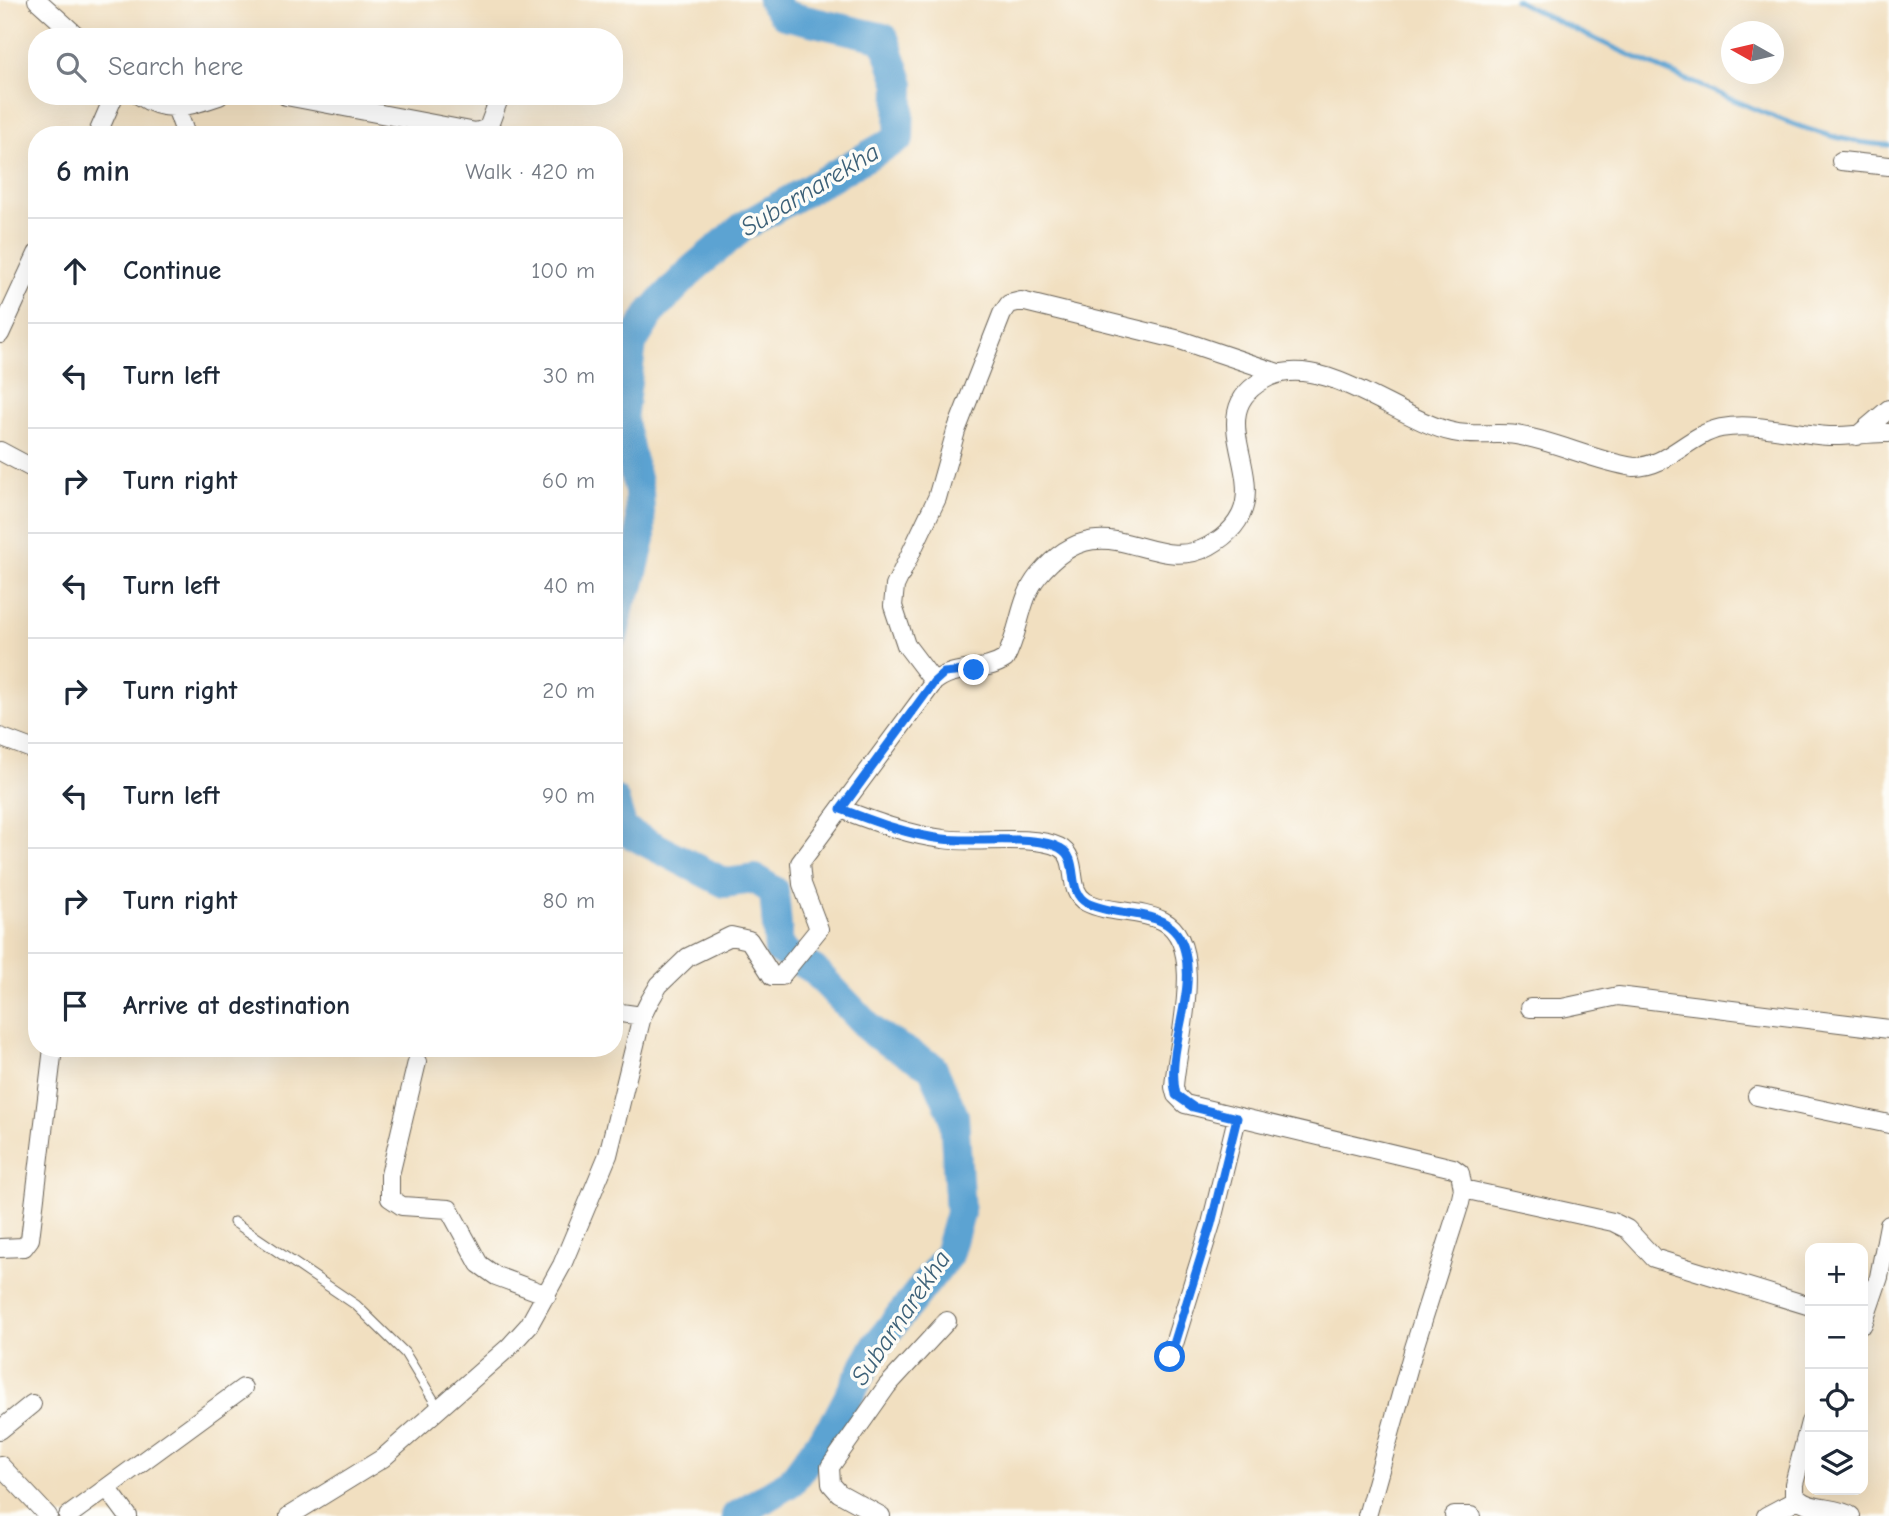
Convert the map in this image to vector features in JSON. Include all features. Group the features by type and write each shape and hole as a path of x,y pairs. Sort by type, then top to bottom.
{"street":[{"path":"37,0 68,28"},
{"path":"101,126 110,105"},
{"path":"158,105 177,110 192,105"},
{"path":"334,105 444,126"},
{"path":"489,126 497,105"},
{"path":"177,110 183,126"},
{"path":"1841,162 1889,166"},
{"path":"0,334 28,273"},
{"path":"934,682 906,645 893,606 895,586 937,498 956,431 1002,314 1009,304 1021,301 1150,332 1278,373 1303,372 1322,377 1452,432 1517,435 1634,467 1648,467 1662,461 1703,433 1723,428 1744,426 1831,436 1889,433"},
{"path":"289,1516 383,1458 509,1347 529,1325 547,1295 608,1155 642,1016 659,985 674,967 709,945 731,936 749,940 772,976 781,976 790,967 819,926 802,884 800,863 934,682 944,673 974,670 1005,659 1028,593 1038,576 1082,542 1108,538 1171,553 1190,552 1207,547 1239,523 1247,502 1236,410 1247,390 1278,373"},
{"path":"1857,436 1889,409"},
{"path":"0,451 28,466"},
{"path":"0,738 28,748"},
{"path":"841,809 945,840 1037,843 1060,848 1070,859 1074,884 1081,899 1097,906 1161,920 1172,927 1180,937 1188,974 1175,1066 1176,1095 1193,1107 1453,1168 1463,1180 1464,1189 1414,1348 1367,1516"},
{"path":"1530,1008 1562,1008 1618,996 1889,1029"},
{"path":"623,1013 642,1016"},
{"path":"0,1248 24,1247 30,1239 52,1057"},
{"path":"417,1062 390,1174 390,1198 402,1206 449,1209 480,1264 496,1276 547,1295"},
{"path":"1757,1096 1889,1124"},
{"path":"1170,1357 1211,1224 1237,1118"},
{"path":"1464,1189 1613,1222 1627,1229 1654,1258 1805,1304"},
{"path":"1868,1309 1879,1277 1889,1225"},
{"path":"881,1516 839,1493 831,1484 830,1467 887,1386 947,1321"},
{"path":"68,1516 243,1388"},
{"path":"0,1430 32,1404"},
{"path":"1798,1499 1794,1484 1807,1432"},
{"path":"0,1465 48,1516"},
{"path":"105,1489 128,1516"},
{"path":"1766,1516 1798,1499 1851,1516"},
{"path":"1454,1516 1471,1516"}],"lane":[{"path":"234,1223 356,1305 405,1353 439,1409"}],"waterway":[{"name":"Subarnarekha","path":"623,410 632,343 652,311 695,267 744,226 899,138 900,84 884,38 784,15 772,0"},
{"path":"1515,0 1661,69 1798,126 1843,139 1889,145"},
{"name":"Subarnarekha","path":"623,422 639,492 641,539 630,584 623,596"},
{"name":"Subarnarekha","path":"623,830 725,883 755,879 774,891 779,950 814,970 875,1034 932,1067 954,1116 960,1213 948,1255 875,1347 837,1419 791,1482 736,1516"}],"route":[{"path":"974,670 944,673 934,682 841,809 945,840 1037,843 1060,848 1070,859 1074,884 1081,899 1097,906 1161,920 1172,927 1180,937 1188,974 1175,1066 1176,1095 1185,1104 1237,1118 1211,1224 1170,1357"}]}
